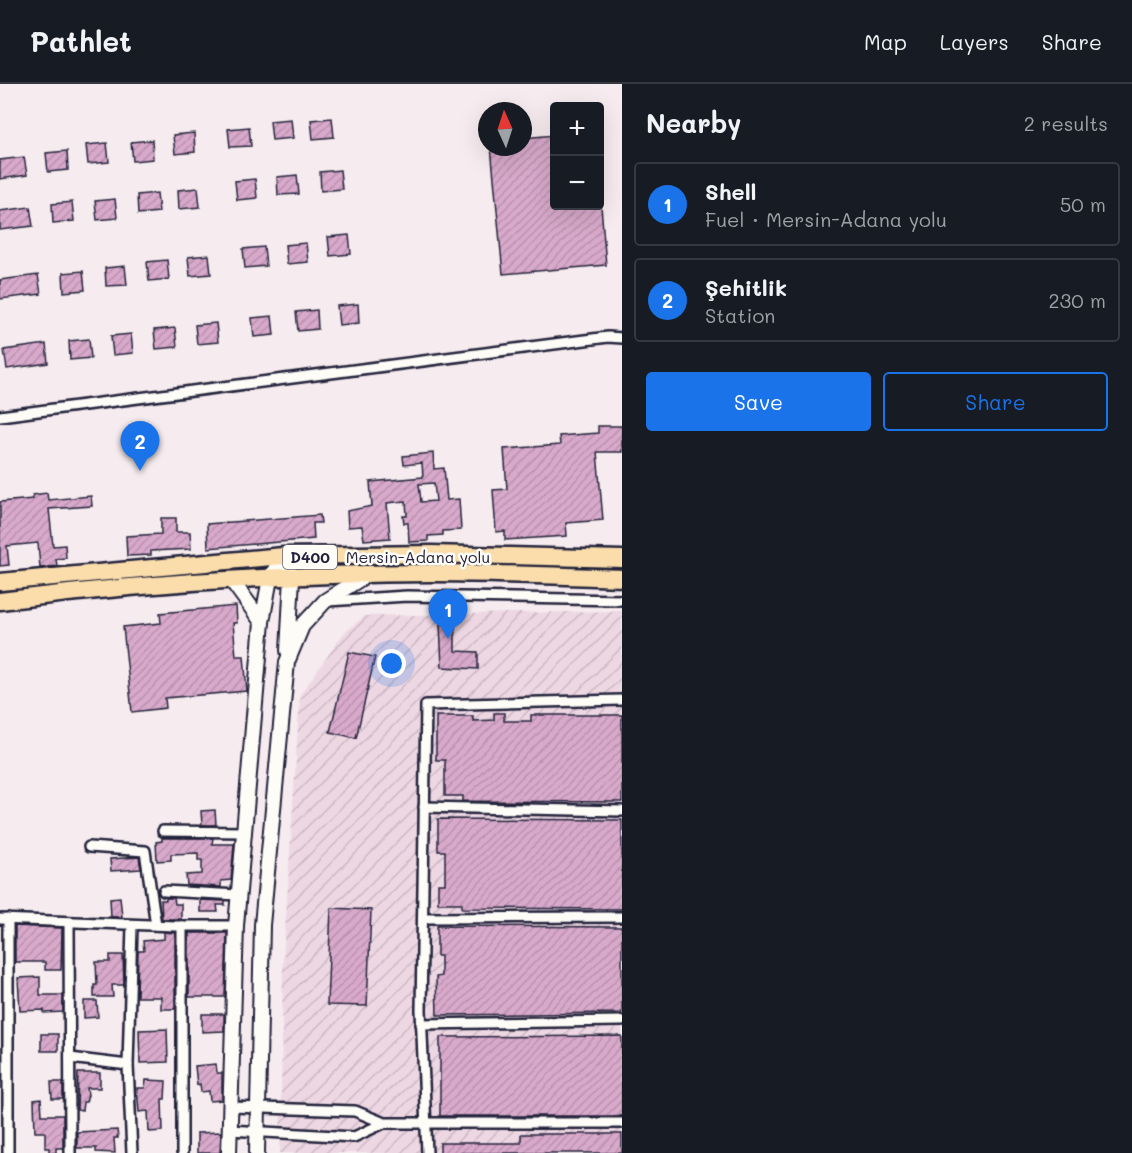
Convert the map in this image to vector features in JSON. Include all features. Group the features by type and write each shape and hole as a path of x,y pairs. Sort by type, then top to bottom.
{"highway":[{"name":"Mersin-Adana yolu","path":"0,582 283,556 431,554 622,559"},
{"name":"Mersin-Adana yolu","path":"0,601 232,580 292,577 431,573 622,578"}],"main road":[{"path":"257,1153 262,925 287,662 292,577 283,556"},
{"path":"229,1153 236,926 243,832 262,622 270,578 283,556"},
{"path":"287,662 302,626 325,601 366,575"},
{"path":"232,580 262,622"}],"street":[{"path":"0,416 608,337 622,338"},
{"path":"325,601 407,596 622,600"},
{"path":"427,1153 421,1024 426,705 622,700"},
{"path":"424,807 622,811"},
{"path":"163,831 243,832"},
{"path":"89,848 145,851 156,925"},
{"path":"164,891 238,895"},
{"path":"423,918 622,917"},
{"path":"8,1153 4,919 132,925 236,926"},
{"path":"69,922 70,1153"},
{"path":"132,925 128,1065 132,1153"},
{"path":"182,926 182,1153"},
{"path":"421,1024 622,1021"},
{"path":"70,1058 128,1065"},
{"path":"230,1107 355,1111 384,1123 622,1123"},
{"path":"230,1130 354,1137 384,1123"}],"shaded area":[{"path":"622,611 622,1153 280,1153 283,963 300,695 344,633 365,616"}],"building":[{"path":"332,118 334,137 313,139 311,120"},
{"path":"291,119 293,138 272,140 270,121"},
{"path":"249,127 251,146 230,147 228,129"},
{"path":"194,133 195,152 175,154 173,135"},
{"path":"550,135 550,210 601,210 606,265 503,274 492,156 532,156 532,137"},
{"path":"152,140 153,159 133,161 131,142"},
{"path":"107,143 109,162 88,164 86,145"},
{"path":"67,151 68,170 48,172 46,153"},
{"path":"24,157 27,175 0,179 0,160"},
{"path":"340,170 342,189 321,191 320,172"},
{"path":"297,175 299,194 278,195 277,177"},
{"path":"255,179 257,198 237,200 235,181"},
{"path":"198,188 200,207 179,209 178,190"},
{"path":"157,193 159,212 138,214 137,195"},
{"path":"115,199 117,218 97,220 95,201"},
{"path":"72,202 74,221 53,223 52,204"},
{"path":"30,207 33,226 0,230 0,211"},
{"path":"349,235 351,254 330,256 328,237"},
{"path":"306,243 308,262 287,264 285,245"},
{"path":"264,247 266,266 245,268 243,249"},
{"path":"209,255 211,274 190,276 188,257"},
{"path":"167,260 169,279 149,281 147,262"},
{"path":"125,266 127,285 106,286 105,268"},
{"path":"83,271 85,290 64,292 63,273"},
{"path":"38,275 41,294 0,299 0,280"},
{"path":"358,304 359,323 339,325 337,306"},
{"path":"317,310 318,329 298,331 296,312"},
{"path":"272,316 274,335 254,337 252,318"},
{"path":"216,323 218,342 197,344 195,325"},
{"path":"175,328 177,347 156,349 154,330"},
{"path":"131,334 133,353 113,355 111,336"},
{"path":"89,339 91,358 70,360 69,341"},
{"path":"46,344 48,363 7,369 4,350"},
{"path":"598,426 622,426 622,452 597,452 603,520 566,523 567,536 505,540 505,531 496,532 493,490 507,489 504,449 560,445 559,436 598,433"},
{"path":"433,453 434,469 444,468 447,500 459,499 461,530 443,531 443,535 428,536 428,541 409,542 408,523 404,523 403,516 407,516 406,501 387,503 390,538 364,540 362,526 348,527 347,511 372,506 370,482 423,477 422,463 404,465 403,456","holes":["434,483 436,501 421,502 419,484"]},
{"path":"47,493 48,500 91,496 92,506 49,509 53,546 65,545 66,558 56,559 57,566 40,568 38,543 7,546 9,565 0,566 0,502 33,499 33,495"},
{"path":"320,515 321,523 313,523 314,539 208,548 207,524"},
{"path":"161,518 176,518 176,532 190,532 191,549 151,551 151,555 127,556 126,536 161,534"},
{"path":"236,606 237,623 233,623 236,656 244,656 247,691 165,698 166,708 132,712 123,627 161,623 160,613"},
{"path":"455,622 455,651 478,652 478,669 442,667 440,624"},
{"path":"349,652 375,657 356,738 330,732"},
{"path":"494,713 504,713 504,721 531,721 531,715 622,715 622,802 463,801 463,796 445,796 445,760 436,760 436,716 473,716 473,721 494,720"},
{"path":"215,810 216,825 202,825 201,811"},
{"path":"438,819 622,820 622,909 462,908 462,903 438,903 438,884 445,884 445,851 438,851"},
{"path":"162,838 213,838 212,844 234,844 231,880 221,881 221,887 187,885 186,875 202,874 202,860 198,860 198,853 171,854 171,860 157,861 156,842 162,841"},
{"path":"139,857 141,869 111,871 110,859"},
{"path":"120,897 122,917 111,917 110,898"},
{"path":"166,898 174,898 175,904 181,904 181,919 162,919 161,900 166,900"},
{"path":"200,900 225,901 225,905 217,905 218,912 200,912"},
{"path":"331,908 371,910 367,1006 327,1005"},
{"path":"15,926 62,928 61,970 45,970 45,962 15,962"},
{"path":"437,926 622,927 622,1013 437,1015 436,977 441,976 441,956 437,956"},
{"path":"164,932 175,933 175,1009 161,1009 161,997 137,997 138,951 144,951 143,941 164,939"},
{"path":"189,933 227,933 225,997 189,997"},
{"path":"110,955 123,955 124,985 112,985 113,997 94,997 94,985 97,985 96,962 110,962"},
{"path":"40,977 40,995 63,995 63,1012 20,1011 18,978"},
{"path":"84,1001 97,1001 98,1017 84,1018"},
{"path":"202,1014 224,1014 224,1031 202,1032"},
{"path":"167,1029 168,1062 140,1063 139,1030"},
{"path":"41,1034 58,1034 58,1051 41,1051"},
{"path":"622,1036 622,1116 440,1116 440,1037"},
{"path":"216,1064 217,1073 222,1073 222,1100 210,1101 209,1091 201,1092 200,1084 197,1085 195,1066"},
{"path":"78,1073 100,1073 100,1088 87,1088 88,1095 86,1102 83,1102 82,1111 77,1110"},
{"path":"146,1080 166,1081 165,1099 162,1099 163,1131 149,1132 148,1111 139,1112 137,1088 145,1088"},
{"path":"51,1082 63,1082 63,1099 52,1099"},
{"path":"41,1099 42,1115 63,1115 63,1148 56,1148 56,1153 49,1153 49,1148 45,1148 45,1132 35,1132 34,1100"},
{"path":"117,1130 118,1138 114,1138 115,1153 96,1152 96,1148 77,1148 77,1132"},
{"path":"221,1132 220,1153 197,1153 197,1133"},
{"path":"521,1134 622,1134 622,1153 440,1153 440,1143 521,1143"}],"place":[{"name":"Şehitlik","path":"140,471"},
{"name":"Shell","path":"448,639"}]}
